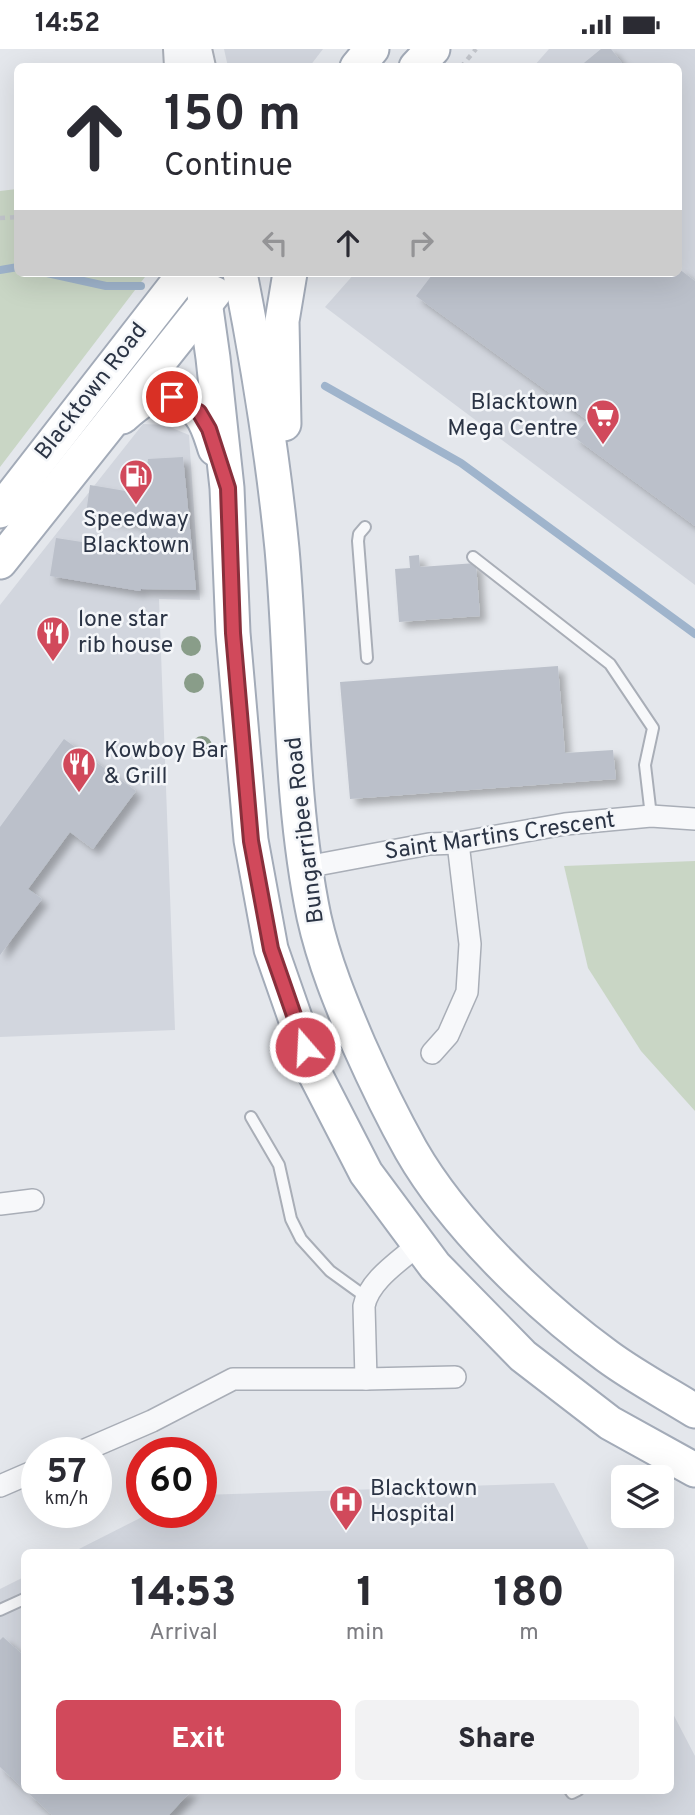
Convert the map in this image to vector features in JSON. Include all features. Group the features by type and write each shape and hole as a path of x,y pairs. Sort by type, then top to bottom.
{"main road":[{"path":"360,63 372,49"},
{"path":"420,63 433,49"},
{"name":"Blacktown Road","path":"0,511 183,277"},
{"name":"Blacktown Road","path":"0,562 81,458 203,288 224,277"},
{"name":"Bungarribee Road","path":"241,277 267,432 282,548 306,867 315,919 331,981 373,1078 412,1152 459,1218 550,1310 608,1357 695,1411"},
{"path":"282,548 286,478 282,321 289,277"},
{"path":"203,288 228,488 233,633 251,841 271,949 314,1072 366,1173 435,1266 523,1356 610,1423 695,1470"},
{"path":"81,458 109,427 144,400 160,395 172,397 199,412 209,429 228,488"}],"street":[{"name":"Saint Martins Crescent","path":"306,867 429,844 458,843 565,824 651,816 695,819"},
{"path":"432,1052 448,1035 467,992 470,944 458,843"},
{"path":"0,1204 33,1200"},
{"path":"366,1379 366,1297 374,1285 419,1244"},
{"path":"112,1438 233,1379 455,1377"},
{"path":"0,1486 21,1477"}],"lane":[{"path":"365,527 359,534 358,541 366,658"},
{"path":"473,557 610,664 653,728 645,765 651,816"},
{"path":"251,1117 279,1165 291,1219 301,1239 330,1271 366,1297"},
{"path":"0,1610 21,1600"}],"path":[{"path":"464,63 476,49"}],"shaded area":[{"path":"224,49 323,49 312,63 227,63"},
{"name":"Blacktown Mega Centre","path":"549,49 695,49 695,585 325,307 351,277 682,277 682,63 537,63"},
{"path":"143,424 165,425 189,435 200,600 159,599 175,1030 0,1037 0,605"},
{"name":"Blacktown Hospital","path":"554,1483 588,1549 79,1549 126,1525 126,1528 217,1528 217,1494"},
{"path":"21,1578 21,1794 674,1794 674,1716 695,1756 695,1815 0,1815 0,1589"}],"green space":[{"path":"14,189 14,277 145,277 0,467 0,191"},
{"path":"695,861 695,1111 641,1051 588,968 564,866"}],"building":[{"path":"601,49 611,49 622,63 584,63"},
{"path":"682,271 695,281 695,526 574,437 587,420 416,296 430,277 682,277"},
{"path":"183,457 196,590 140,591 50,576 56,538 146,552 139,523 86,514 90,485 143,494 148,459"},
{"path":"419,555 420,567 476,563 480,616 399,622 395,569 410,568 409,556"},
{"path":"558,666 565,753 613,750 616,779 350,799 340,682"},
{"path":"64,739 136,791 93,849 70,832 28,889 42,899 0,955 0,827"},
{"path":"3,1637 21,1653 21,1786 0,1767 0,1640"},
{"path":"29,1794 188,1794 169,1815 52,1815"}],"waterway":[{"path":"0,270 14,268"},
{"path":"65,277 106,286 141,286"},
{"path":"325,386 461,463 695,634"}],"place":[{"name":"Blacktown Mega Centre","path":"603,446"},
{"name":"Speedway Blacktown","path":"136,506"},
{"name":"lone star rib house","path":"53,663"},
{"name":"Kowboy Bar & Grill","path":"79,794"},
{"name":"Blacktown Hospital","path":"346,1532"}],"route":[{"path":"172,397 199,412 209,429 228,488 233,633 251,841 271,949 305,1047"}]}
